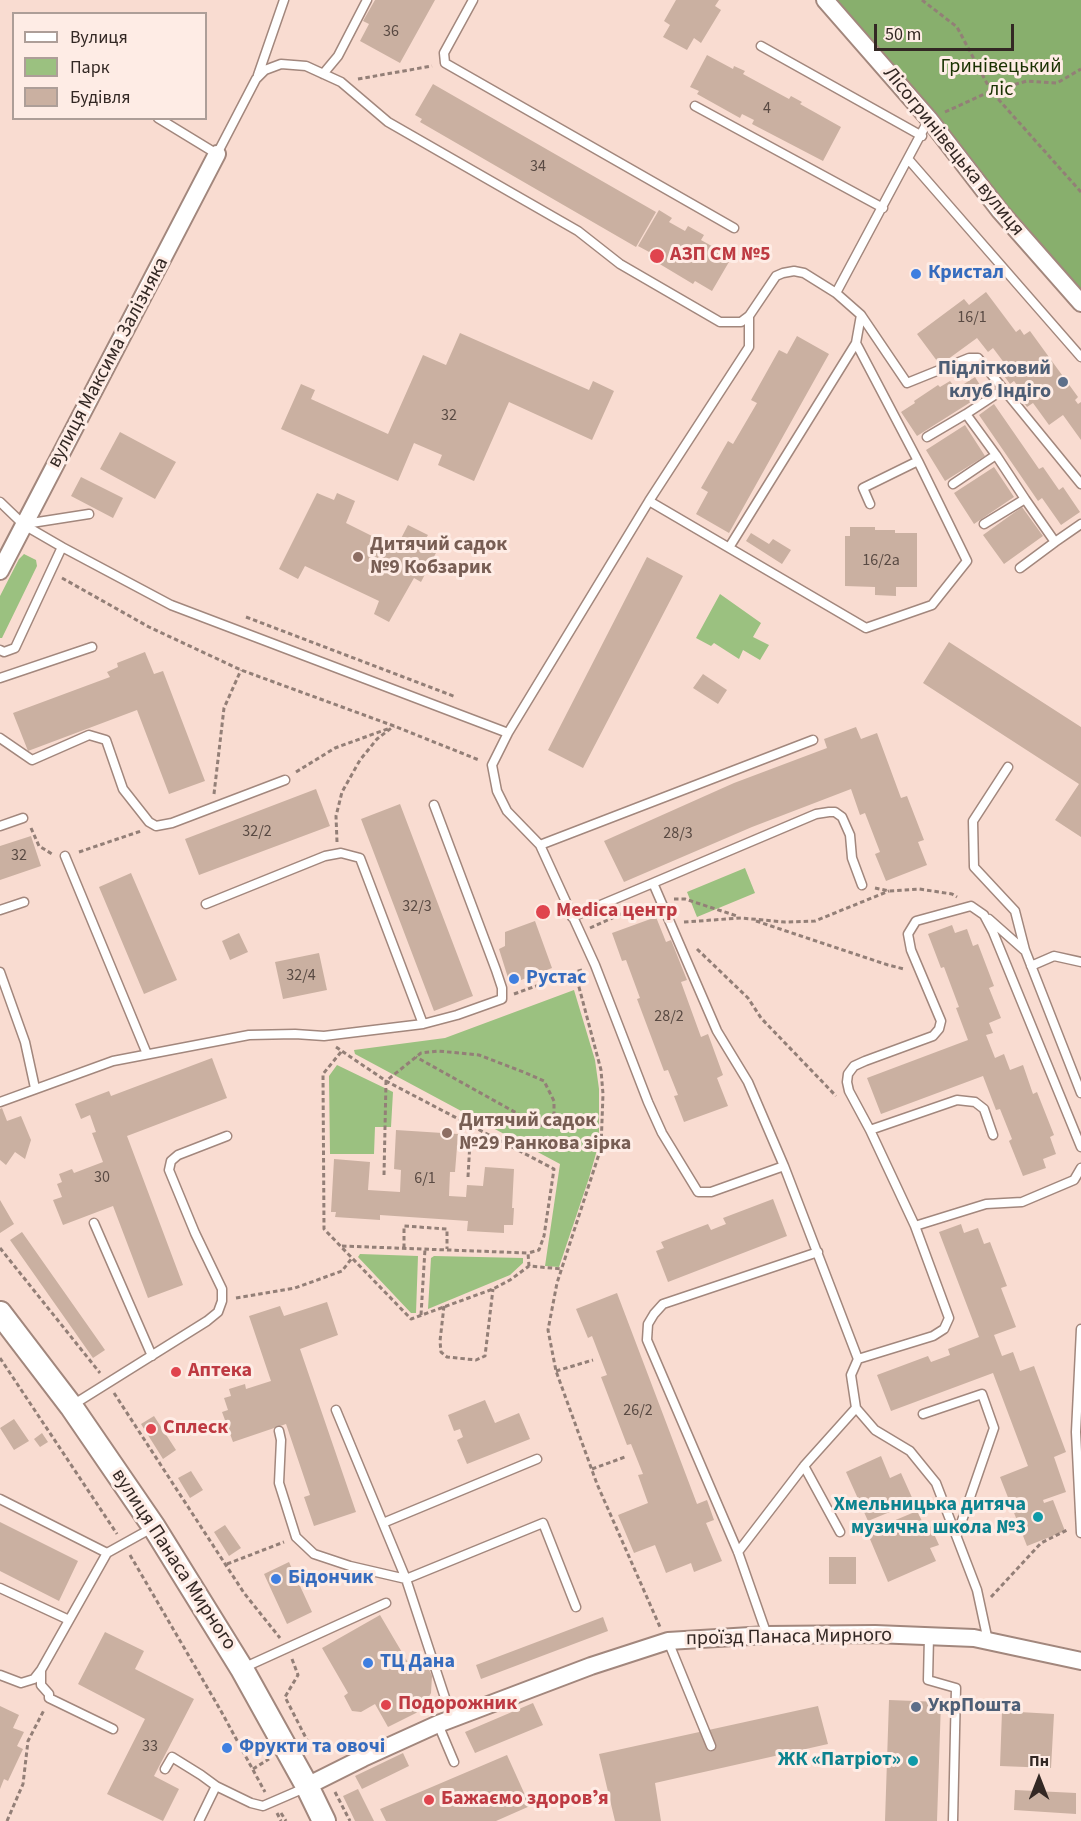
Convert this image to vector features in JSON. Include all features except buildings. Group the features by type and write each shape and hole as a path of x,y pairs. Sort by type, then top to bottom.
{"main road":[{"name":"вулиця Панаса Мирного","path":"0,1313 70,1406 154,1527 242,1669 317,1781 324,1821"}],"street":[{"name":"Лісогринівецька вулиця","path":"825,0 929,119 1000,211 1081,303"},
{"name":"вулиця Максима Залізняка","path":"0,571 217,154"},
{"name":"проїзд Панаса Мирного","path":"317,1781 445,1721 591,1666 668,1641 767,1635 875,1634 974,1638 1081,1661"}],"lane":[{"path":"161,120 217,154 256,79 284,0"},
{"path":"323,74 338,56 367,0"},
{"path":"473,0 444,53 445,63 734,228"},
{"path":"761,46 922,136"},
{"path":"256,79 265,70 281,64 306,66 341,82 388,122 578,231 620,264 720,322 741,322 749,316 776,276 794,271 804,273 836,293 861,315 907,383 969,358 978,358 1081,484"},
{"path":"695,106 882,208"},
{"path":"836,293 922,136 929,119"},
{"path":"909,160 1081,357"},
{"path":"730,546 856,343 861,315"},
{"path":"749,316 749,347 649,501 508,733 492,765 497,791 507,811 540,845 595,965 648,1102 698,1192 711,1192 784,1166"},
{"path":"649,501 730,546 866,628 932,605 967,561 856,343"},
{"path":"927,437 1004,389"},
{"path":"966,414 1055,542"},
{"path":"953,484 996,455"},
{"path":"870,504 863,488 918,461"},
{"path":"984,524 1025,499"},
{"path":"0,502 24,525 171,605 508,733"},
{"path":"24,525 89,514"},
{"path":"1020,568 1081,524"},
{"path":"0,650 4,652 15,648 62,547"},
{"path":"0,678 92,647"},
{"path":"0,738 32,760 89,735 106,740 123,789 149,822 156,826 172,823 285,780"},
{"path":"540,845 813,740"},
{"path":"1008,767 973,821 974,867 1015,911 1024,950 1081,1093"},
{"path":"0,1102 113,1061 147,1054 249,1035 324,1036 423,1024 502,999 502,988 496,970 434,805"},
{"path":"572,917 816,814 829,812 842,817 850,835 852,858 862,885"},
{"path":"0,825 23,818"},
{"path":"206,904 325,856 341,853 360,858 423,1024"},
{"path":"65,856 147,1054"},
{"path":"653,884 717,1031 748,1082 818,1252 858,1359 851,1375 856,1408 875,1430 910,1451 936,1484 977,1590 988,1641"},
{"path":"0,910 24,902"},
{"path":"858,1359 933,1336 944,1329 949,1318 915,1226 849,1091 848,1074 854,1066 933,1036 939,1029 941,1021 911,950 908,934 916,921 971,906 1024,950"},
{"path":"984,915 1081,1147"},
{"path":"1031,966 1054,956 1081,962"},
{"path":"0,972 25,1042 35,1088"},
{"path":"870,1130 957,1100 975,1102 984,1109 993,1135"},
{"path":"70,1406 218,1312 222,1301 222,1289 195,1233 169,1170 171,1161 178,1155 226,1136"},
{"path":"915,1226 986,1204 1022,1202 1074,1180 1081,1168"},
{"path":"94,1223 152,1356"},
{"path":"767,1635 738,1552 647,1340 648,1324 663,1304 818,1252"},
{"path":"1080,1529 1076,1432 1081,1329"},
{"path":"923,1414 982,1394 994,1428 957,1534"},
{"path":"738,1552 804,1466 856,1408"},
{"path":"336,1410 406,1579 454,1762"},
{"path":"279,1431 281,1440 279,1484 296,1537 314,1554 350,1566 406,1579 543,1523 576,1607"},
{"path":"383,1523 537,1460"},
{"path":"804,1466 840,1532"},
{"path":"0,1499 108,1553"},
{"path":"0,1675 21,1683 34,1679 108,1553 154,1527"},
{"path":"0,1588 69,1620"},
{"path":"242,1669 386,1603"},
{"path":"929,1636 928,1680 956,1688 953,1821"},
{"path":"668,1641 711,1746"},
{"path":"41,1670 41,1685 49,1694 49,1698 113,1729"},
{"path":"165,1769 172,1757 216,1786 251,1803 263,1806 317,1781"},
{"path":"199,1821 216,1786"}],"path":[{"path":"922,0 957,27 991,91 1081,192"},
{"path":"341,82 445,63"},
{"path":"929,119 991,91 1027,81 1057,83 1081,69"},
{"path":"50,572 149,627 241,670 492,765"},
{"path":"241,616 461,699"},
{"path":"212,808 224,708 241,670"},
{"path":"285,780 304,765 335,748 394,726"},
{"path":"341,853 336,837 336,816 342,792 360,760 377,739 394,726"},
{"path":"23,818 33,831 39,846 54,856 65,856 156,826"},
{"path":"653,884 671,899 685,899 741,918 785,922 815,921 889,891"},
{"path":"862,885 889,891 919,889 952,894 971,906"},
{"path":"582,939 588,929 630,910 650,911 678,922 741,918"},
{"path":"749,919 888,965 921,972"},
{"path":"673,930 700,951 748,998 761,1018 836,1096 858,1109"},
{"path":"502,999 595,965"},
{"path":"575,972 601,1070 601,1148 562,1269 550,1311 548,1330 556,1371 592,1469 668,1641"},
{"path":"324,1036 341,1052 386,1081 554,1169 544,1236 539,1250 528,1252 340,1246"},
{"path":"386,1081 421,1053 438,1051 479,1055 544,1082 554,1101 554,1114 547,1127 538,1125 416,1058"},
{"path":"341,1052 323,1074 324,1228 411,1319 493,1289 529,1266 562,1269"},
{"path":"384,1175 386,1081"},
{"path":"468,1177 471,1124"},
{"path":"404,1248 405,1226 447,1228 447,1249"},
{"path":"0,1248 108,1383 244,1593 288,1648 298,1675 285,1697 317,1781 351,1821"},
{"path":"421,1315 425,1249"},
{"path":"528,1252 529,1266"},
{"path":"222,1301 295,1288 342,1271 352,1258"},
{"path":"444,1306 441,1352 447,1357 476,1360 485,1356 493,1289"},
{"path":"0,1358 124,1544 221,1711 281,1821"},
{"path":"556,1371 593,1360"},
{"path":"592,1469 625,1457"},
{"path":"981,1608 1041,1543 1080,1529"},
{"path":"226,1564 296,1537"},
{"path":"7,1821 22,1785 28,1741 49,1698"}],"green space":[{"name":"Гринівецький ліс","path":"825,0 1081,0 1081,303"},
{"path":"24,554 36,560 37,566 0,638 0,596 19,559"},
{"path":"720,594 761,623 753,637 769,645 760,660 743,650 739,659 714,643 711,646 696,638"},
{"path":"745,868 755,893 697,917 687,892"},
{"path":"574,990 595,1060 599,1089 599,1131 597,1150 589,1178 559,1267 545,1266 560,1164 355,1054 354,1050 445,1038"},
{"path":"337,1065 393,1092 391,1127 375,1127 374,1154 330,1154 329,1076"},
{"path":"360,1254 418,1256 416,1313 411,1313 358,1257"},
{"path":"434,1256 523,1258 523,1263 510,1275 428,1309 431,1258"}],"place":[{"name":"АЗП СМ №5","path":"657,256"},
{"name":"Кристал","path":"916,274"},
{"name":"Підлітковий клуб Індіго","path":"1063,382"},
{"name":"Дитячий садок №9 Кобзарик","path":"358,557"},
{"name":"Medica центр","path":"543,912"},
{"name":"Рустас","path":"514,979"},
{"name":"Дитячий садок №29 Ранкова зірка","path":"447,1133"},
{"name":"Аптека","path":"176,1372"},
{"name":"Сплеск","path":"151,1429"},
{"name":"Хмельницька дитяча музична школа №3","path":"1038,1517"},
{"name":"Бідончик","path":"276,1579"},
{"name":"ТЦ Дана","path":"368,1663"},
{"name":"Подорожник","path":"386,1705"},
{"name":"УкрПошта","path":"916,1707"},
{"name":"Фрукти та овочі","path":"227,1748"},
{"name":"ЖК «Патріот»","path":"913,1761"},
{"name":"Бажаємо здоровʼя","path":"429,1800"}]}
